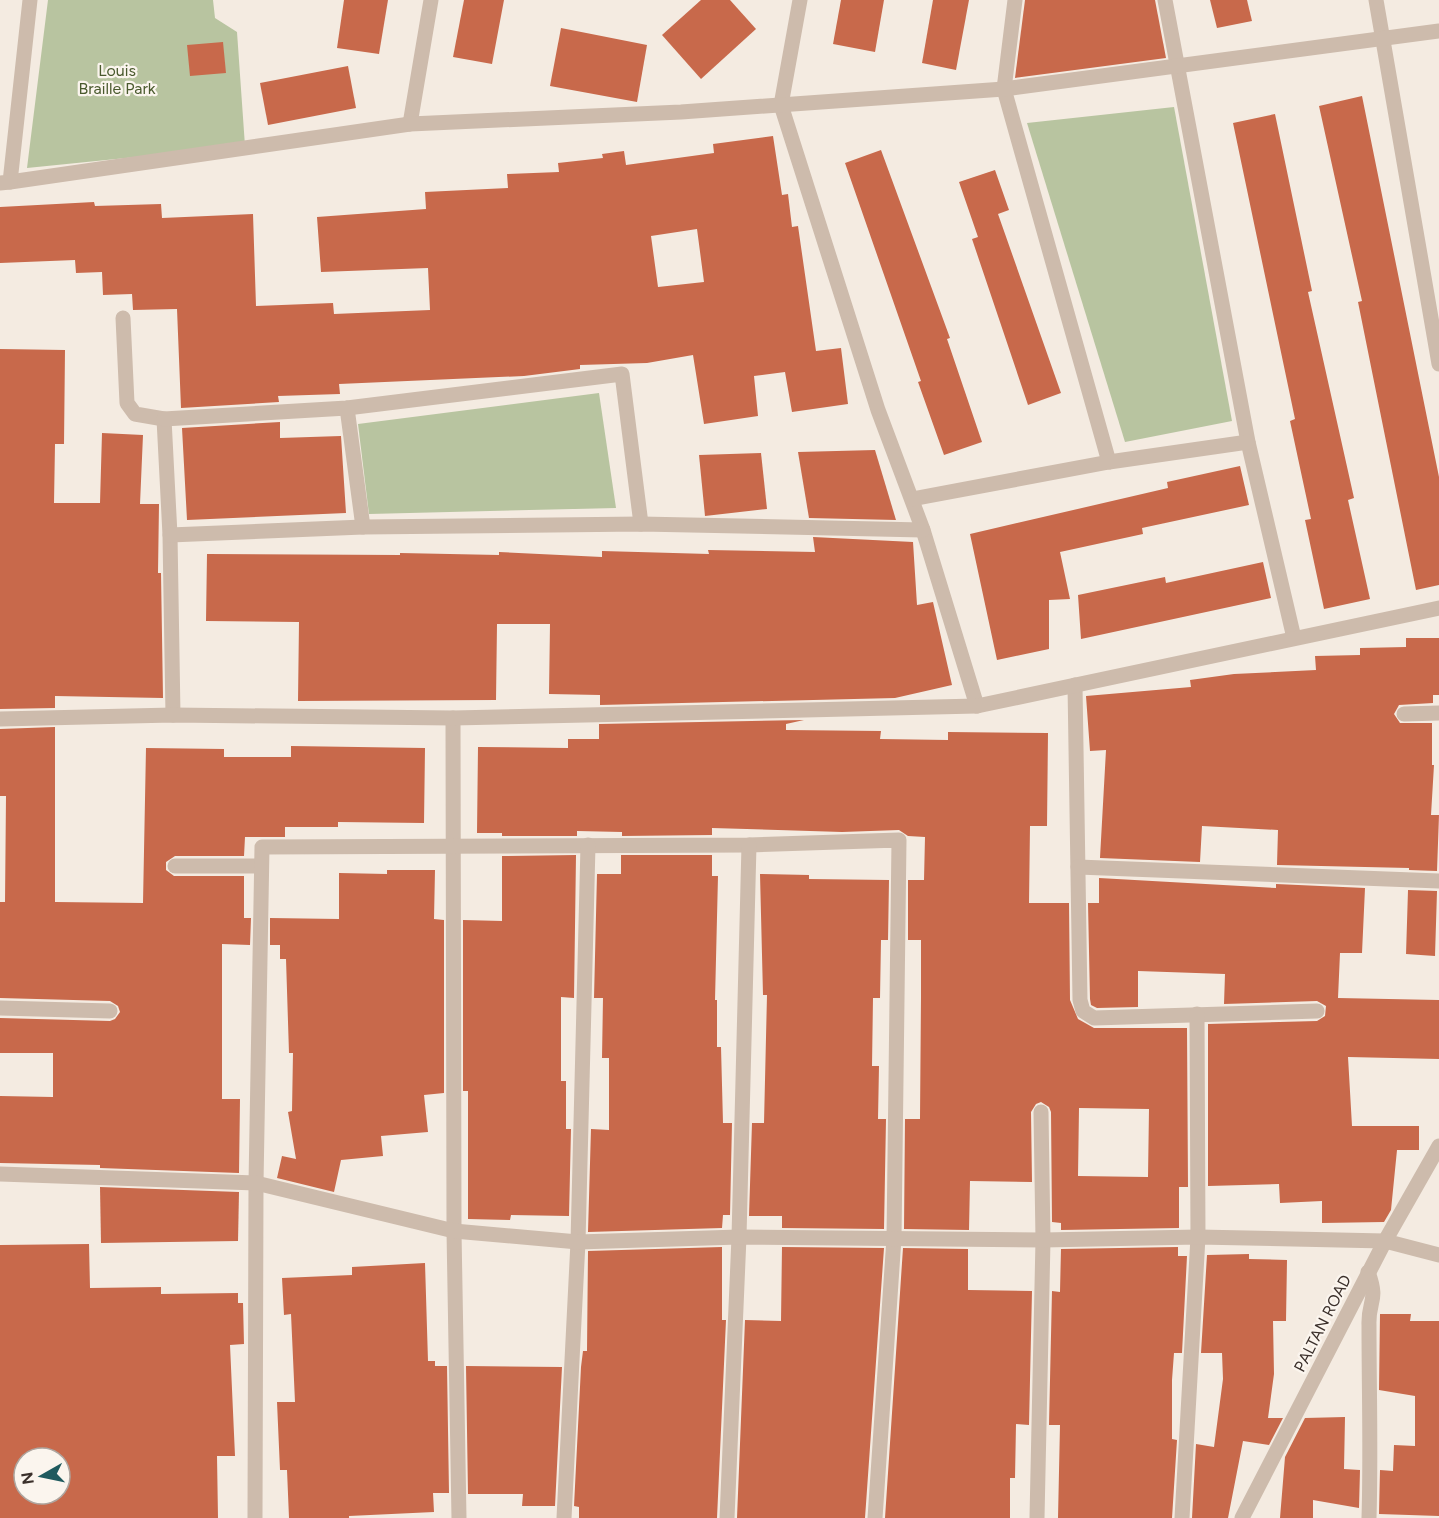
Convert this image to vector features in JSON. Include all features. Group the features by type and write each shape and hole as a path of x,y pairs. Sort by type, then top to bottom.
{"street":[{"path":"30,0 5,182 410,124 781,105 1004,88 1439,31"},
{"path":"410,124 431,0"},
{"path":"800,0 781,105 878,410 923,530 977,706"},
{"path":"1015,0 1004,88 1109,462"},
{"path":"1165,0 1248,442 1294,638"},
{"path":"1376,0 1439,364"},
{"path":"123,318 127,403 135,414 164,419 347,408 622,374 641,524"},
{"path":"347,408 363,527"},
{"path":"164,419 170,535 173,715"},
{"path":"912,499 1109,462 1248,442"},
{"path":"170,535 363,527 641,524 923,530"},
{"path":"0,718 173,715 453,718 977,706 1439,608"},
{"path":"1075,685 1080,1000 1083,1011 1094,1018 1317,1011"},
{"path":"1404,714 1439,713"},
{"path":"453,718 454,1231 459,1518"},
{"path":"255,1518 256,1183 262,847 452,844 749,845 899,840 894,1238 874,1518"},
{"path":"564,1518 578,1242 588,845"},
{"path":"727,1518 739,1237 749,845"},
{"path":"175,866 261,866"},
{"path":"1078,867 1439,881"},
{"path":"0,1008 110,1011"},
{"path":"1182,1518 1198,1237 1197,1014"},
{"path":"1037,1518 1043,1240 1041,1112"},
{"name":"PALTAN ROAD","path":"1242,1518 1368,1272 1439,1146"},
{"path":"0,1174 92,1175 256,1183 454,1231 578,1242 739,1237 1043,1240 1198,1237 1385,1241 1439,1255"},
{"path":"1368,1272 1376,1291 1368,1322 1371,1390 1369,1518"}],"green space":[{"name":"Louis Braille Park","path":"48,0 213,0 215,18 237,32 245,146 27,168"},
{"path":"1174,107 1232,421 1125,442 1027,123"},
{"path":"599,393 616,508 369,514 358,424"}],"building":[{"path":"344,0 388,0 379,54 337,48"},
{"path":"464,0 504,0 492,64 453,57"},
{"path":"701,0 730,0 756,29 701,79 662,35"},
{"path":"841,0 884,0 875,52 833,44"},
{"path":"933,0 969,0 956,70 922,63"},
{"path":"1025,0 1155,0 1166,58 1015,78"},
{"path":"1210,0 1247,0 1252,21 1217,28"},
{"path":"561,28 647,45 637,102 550,86"},
{"path":"223,42 226,73 190,76 187,45"},
{"path":"348,66 356,108 268,125 260,83"},
{"path":"1362,96 1439,477 1439,585 1416,590 1358,302 1362,301 1319,106"},
{"path":"1275,114 1312,291 1308,292 1354,498 1348,500 1370,599 1324,609 1305,520 1311,519 1290,421 1295,419 1233,123"},
{"path":"773,136 782,195 788,194 792,227 798,226 816,351 841,348 848,404 792,412 785,372 754,376 758,416 704,424 693,355 647,363 580,365 580,369 524,376 339,384 340,394 278,396 279,402 181,408 177,309 133,310 132,294 103,295 102,272 76,273 75,260 0,263 0,207 94,202 95,206 161,204 162,218 253,214 256,306 333,303 334,314 430,310 428,268 321,272 317,217 426,209 425,192 508,188 507,174 559,172 558,163 603,158 602,154 624,151 626,165 714,153 713,144","holes":["697,229 704,282 658,287 651,236"]},
{"path":"881,150 950,338 947,339 982,442 944,455 918,382 921,381 845,163"},
{"path":"995,170 1009,210 998,214 1061,393 1028,405 972,239 978,237 959,182"},
{"path":"0,349 65,350 64,444 55,444 54,503 100,503 102,433 143,435 140,504 159,504 158,573 161,573 163,698 55,696 55,708 0,709"},
{"path":"280,422 280,438 341,436 346,513 187,520 182,428"},
{"path":"875,450 896,520 809,518 798,452"},
{"path":"761,453 767,509 705,516 699,455"},
{"path":"1240,466 1249,505 1142,528 1143,534 1060,552 1070,599 1049,600 1049,649 997,660 970,534 1168,488 1167,482"},
{"path":"813,537 913,542 917,605 933,602 952,685 895,698 600,705 600,695 549,694 550,624 497,624 496,700 298,701 299,622 206,621 207,554 499,555 499,552 602,557 602,551 709,554 708,550 815,552"},
{"path":"1263,562 1271,598 1081,639 1078,595 1165,577 1166,583"},
{"path":"1406,638 1439,638 1439,695 1433,695 1433,703 1399,705 1394,714 1400,723 1432,723 1432,765 1434,765 1431,815 1439,815 1437,871 1409,870 1409,868 1277,865 1278,830 1202,826 1200,862 1100,858 1106,750 1090,751 1086,696 1191,687 1190,680 1234,674 1316,670 1315,656 1360,655 1360,648 1406,647"},
{"path":"804,720 786,724 786,730 881,731 880,739 948,740 948,732 1048,733 1047,826 1030,826 1029,903 1069,903 1070,1000 1078,1019 1094,1028 1187,1028 1188,1187 1179,1187 1179,1228 1061,1230 1061,1223 1052,1222 1051,1112 1049,1107 1041,1102 1036,1104 1031,1112 1032,1182 970,1181 969,1230 904,1229 905,1119 920,1119 921,940 908,940 908,880 924,880 925,837 908,836 899,830 842,832 712,828 712,835 622,836 622,832 577,831 577,836 502,836 502,833 477,833 478,747 568,748 568,739 599,739 599,724","holes":["1079,1108 1149,1109 1148,1177 1078,1176"]},
{"path":"55,727 55,902 143,903 146,748 224,749 224,757 291,757 291,746 425,748 424,823 338,822 338,827 285,827 285,837 245,837 244,856 175,856 166,862 166,870 174,876 244,876 244,918 251,918 250,945 222,944 222,1099 240,1099 239,1173 100,1168 100,1165 0,1163 0,1096 53,1097 53,1053 0,1053 0,1018 110,1021 115,1019 120,1012 118,1006 110,1001 0,998 0,902 5,902 6,796 0,796 0,729"},
{"path":"576,855 574,998 561,997 561,1081 566,1081 566,1129 571,1129 569,1216 511,1215 510,1220 468,1219 468,1091 463,1091 463,920 502,921 502,856"},
{"path":"621,855 712,855 712,876 718,876 715,1000 717,1000 717,1047 721,1047 723,1123 732,1123 730,1215 723,1215 722,1228 588,1232 591,1129 609,1130 609,1058 602,1058 603,998 594,998 597,874 621,874"},
{"path":"387,870 435,870 434,919 444,920 444,1093 424,1095 428,1132 381,1136 383,1156 341,1160 334,1192 277,1178 282,1156 296,1159 288,1112 292,1111 293,1053 289,1053 286,959 280,959 280,945 270,945 270,918 339,919 339,873 387,874"},
{"path":"760,874 809,875 809,879 889,880 888,940 881,940 880,998 873,998 872,1066 879,1066 878,1119 886,1119 884,1229 782,1228 782,1216 749,1216 752,1123 764,1123 767,995 763,995"},
{"path":"1099,878 1276,888 1276,884 1365,888 1362,953 1340,953 1338,998 1439,1000 1439,1059 1348,1057 1352,1126 1419,1126 1419,1150 1397,1150 1391,1210 1384,1222 1322,1223 1322,1201 1280,1203 1279,1184 1208,1186 1208,1024 1317,1021 1325,1016 1326,1006 1317,1001 1224,1004 1225,974 1138,971 1138,1007 1097,1008 1091,1005 1088,903 1099,903"},
{"path":"1408,890 1437,891 1435,956 1406,954"},
{"path":"100,1187 239,1192 238,1241 101,1243"},
{"path":"89,1244 90,1288 161,1287 161,1294 238,1293 238,1303 243,1303 244,1344 230,1345 235,1456 217,1456 218,1518 0,1518 0,1245"},
{"path":"722,1247 722,1320 726,1320 717,1518 579,1518 579,1507 574,1506 581,1367 583,1351 587,1351 588,1251"},
{"path":"782,1247 884,1248 865,1518 737,1518 745,1320 781,1321"},
{"path":"1178,1247 1178,1256 1187,1256 1182,1353 1174,1353 1172,1380 1172,1439 1177,1440 1172,1518 1058,1518 1060,1425 1049,1425 1052,1291 1060,1292 1061,1249"},
{"path":"903,1248 968,1249 968,1290 1032,1291 1029,1425 1016,1424 1015,1478 1010,1478 1010,1518 885,1518"},
{"path":"1249,1254 1249,1259 1287,1260 1286,1321 1273,1321 1274,1374 1268,1418 1283,1418 1269,1445 1243,1441 1228,1518 1192,1518 1196,1444 1214,1447 1223,1379 1222,1353 1201,1353 1207,1255"},
{"path":"425,1263 428,1361 435,1361 435,1366 447,1366 449,1493 433,1493 434,1512 349,1516 349,1518 289,1518 287,1470 280,1470 277,1402 295,1402 291,1314 284,1315 282,1278 352,1275 352,1267"},
{"path":"1380,1314 1411,1314 1410,1321 1439,1321 1439,1516 1379,1514 1380,1470 1393,1471 1394,1445 1415,1446 1415,1396 1379,1390"},
{"path":"466,1366 562,1367 555,1506 522,1506 523,1494 468,1494"},
{"path":"1345,1417 1344,1469 1360,1470 1359,1508 1313,1500 1313,1518 1280,1518 1285,1457 1305,1418"}]}
